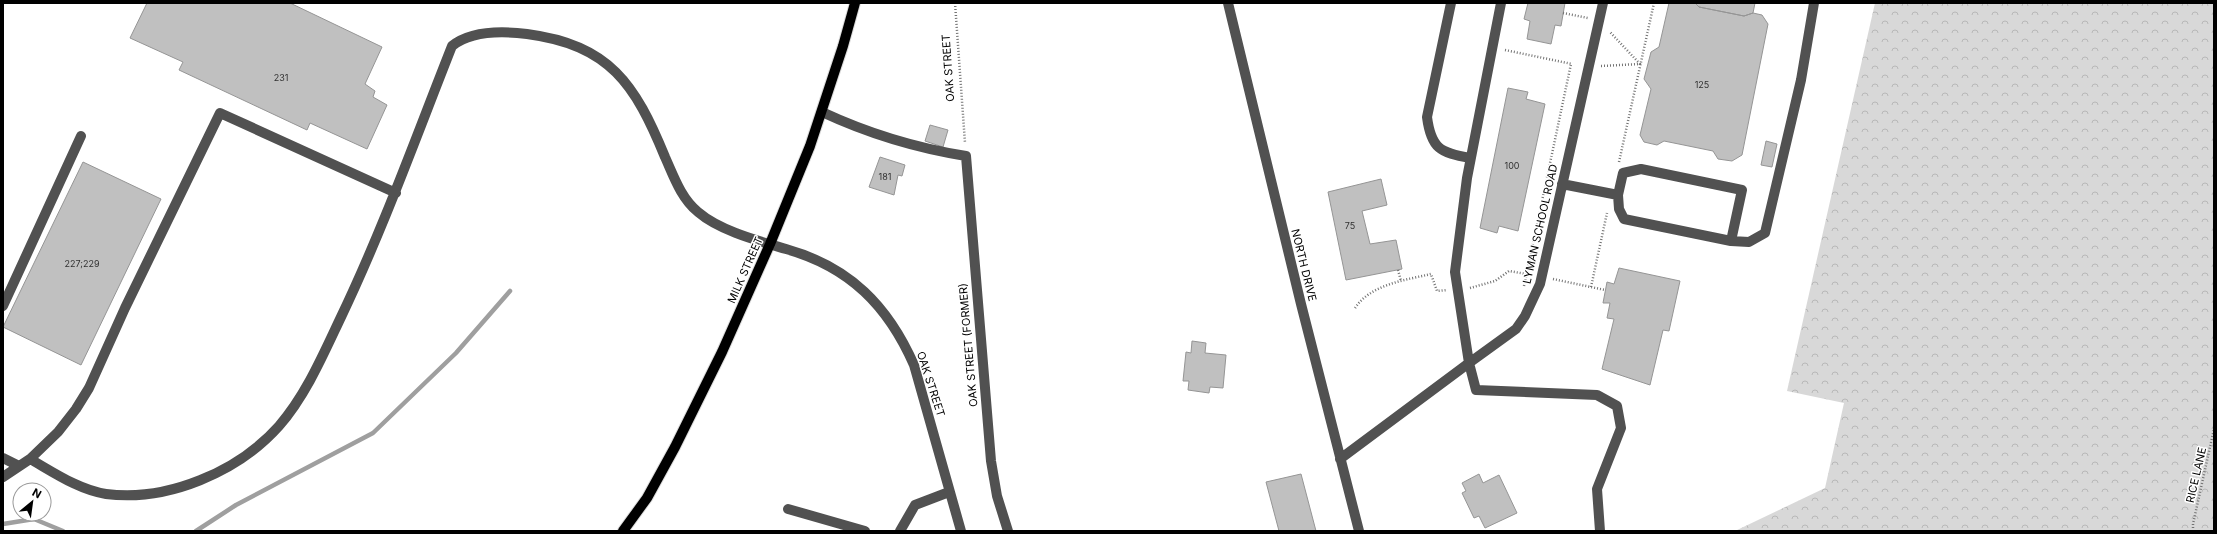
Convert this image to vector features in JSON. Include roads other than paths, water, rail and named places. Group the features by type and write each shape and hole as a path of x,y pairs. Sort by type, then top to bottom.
{"main road":[{"name":"MILK STREET","path":"623,531 646,498 675,447 722,352 770,244 822,112 855,3"}],"street":[{"name":"NORTH DRIVE","path":"1228,3 1359,531"},
{"path":"1451,3 1428,117 1429,134 1438,149 1451,155 1470,158"},
{"path":"1500,3 1470,158 1455,272 1469,363 1476,390 1597,395 1617,406 1622,428 1597,489 1600,531"},
{"name":"LYMAN SCHOOL ROAD","path":"1340,459 1516,329 1534,300 1542,277 1603,3"},
{"path":"1732,241 1742,190 1641,169 1623,173 1615,195 1624,219 1732,241 1749,242 1765,233 1801,80 1814,3"},
{"name":"OAK STREET","path":"30,459 86,488 104,494 120,495 164,492 212,475 240,460 277,428 304,391 363,270 396,193 452,46 459,41 474,35 498,33 552,37 574,44 592,54 607,64 624,79 644,112 679,190 697,212 708,219 741,234 792,250 846,275 870,295 888,317 903,340 914,365 961,531"},
{"path":"3,476 30,459 58,432 76,409 89,388 125,308 220,112 396,193"},
{"name":"OAK STREET (FORMER)","path":"822,112 843,122 910,144 966,156 990,454 997,496 1008,531"},
{"path":"3,306 81,136"},
{"path":"1562,184 1615,195"},
{"path":"3,458 19,466"},
{"path":"900,531 915,505 949,492"},
{"path":"788,509 865,531"}],"waterway":[{"path":"196,531 236,505 373,433 456,353 510,291"},
{"path":"3,524 34,519 63,531"}]}
